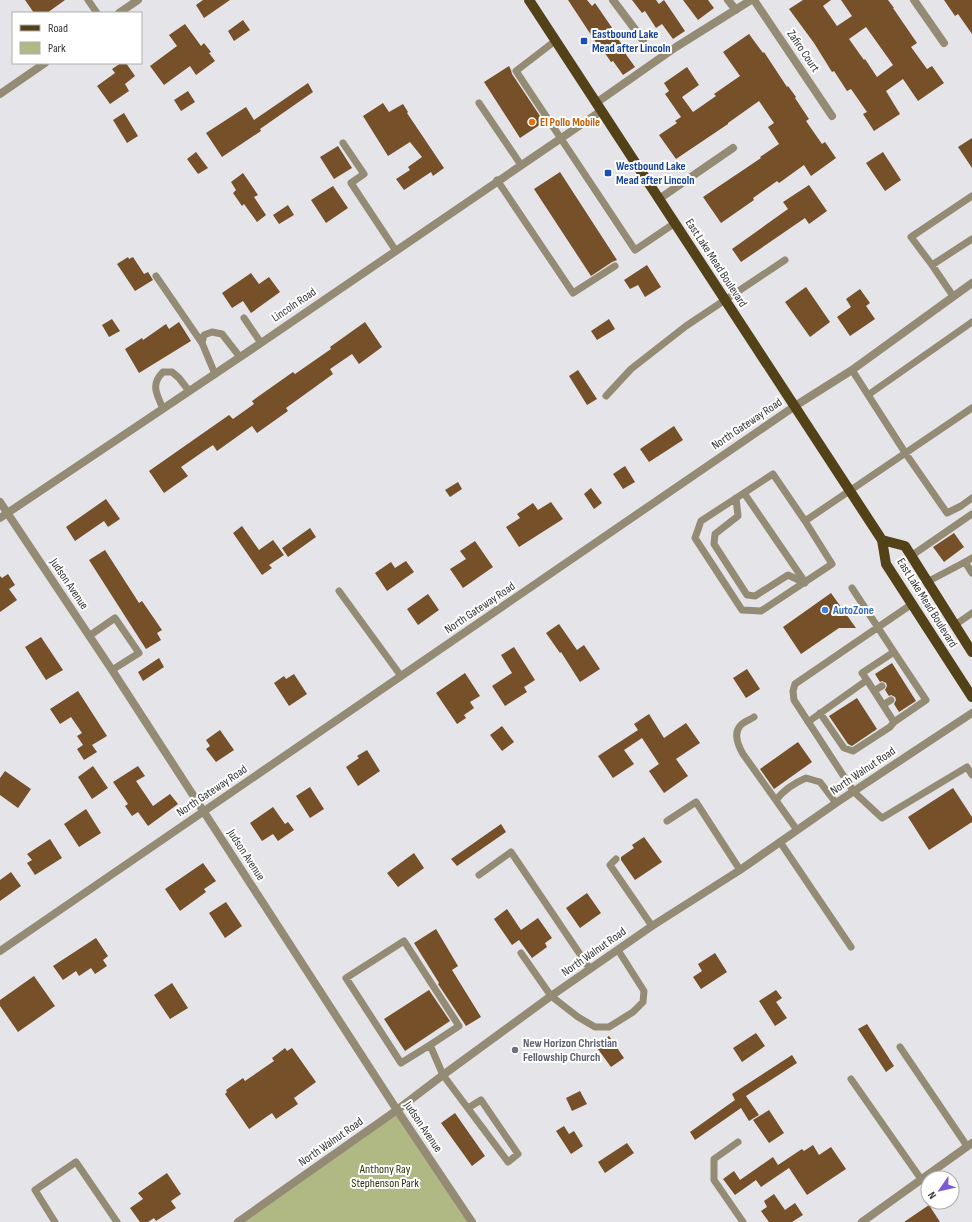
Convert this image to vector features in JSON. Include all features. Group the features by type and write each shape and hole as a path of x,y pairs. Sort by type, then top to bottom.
{"main road":[{"name":"East Lake Mead Boulevard","path":"528,0 882,540 886,564 972,697"},
{"name":"East Lake Mead Boulevard","path":"882,540 905,546 972,652"}],"street":[{"path":"120,12 138,0"},
{"path":"613,0 643,40"},
{"path":"728,0 736,10"},
{"name":"Lincoln Road","path":"4,515 261,343 521,165 560,138 676,47 751,0"},
{"name":"Zafiro Court","path":"754,0 832,116"},
{"path":"914,0 944,43"},
{"path":"0,94 44,64"},
{"path":"659,198 732,148"},
{"name":"North Gateway Road","path":"0,952 795,406 852,370 972,283"},
{"name":"Judson Avenue","path":"0,502 4,515 112,670 397,1110 472,1222"},
{"name":"North Walnut Road","path":"238,1222 397,1110 551,996 652,926 740,870 836,803 972,713"},
{"path":"935,1170 970,1145"},
{"path":"862,1222 920,1181"}],"lane":[{"path":"88,0 96,12"},
{"path":"555,41 516,71 560,138 635,250 675,223"},
{"path":"479,103 521,165"},
{"path":"343,143 364,174 351,183 396,251"},
{"path":"497,180 573,294 615,266"},
{"path":"953,296 911,237 972,196"},
{"path":"932,265 972,239"},
{"path":"606,396 631,369 686,326 785,260"},
{"path":"156,276 202,343 215,374"},
{"path":"244,318 261,343"},
{"path":"868,395 972,322"},
{"path":"202,343 204,335 212,332 222,334 240,357"},
{"path":"852,370 906,454 947,513 961,506 972,498"},
{"path":"163,409 155,385 157,378 163,372 172,372 179,378 189,391"},
{"path":"801,520 850,491 972,408"},
{"path":"773,474 790,505 832,564 761,611 742,610 695,538 701,521 744,493 773,474"},
{"path":"744,493 768,523 788,552 805,583"},
{"path":"736,498 738,516 715,534 714,544 747,595 755,596 788,575 805,583"},
{"path":"911,556 972,514"},
{"path":"927,582 972,558"},
{"path":"965,562 972,574"},
{"path":"820,713 844,748 853,751 890,727 894,722 926,700 912,686 894,652 852,588"},
{"path":"339,591 401,676"},
{"path":"912,604 796,684 793,691 794,700 854,792 882,818 967,768 972,775"},
{"path":"955,625 972,613"},
{"path":"89,636 116,618 139,652 112,670"},
{"path":"894,652 862,673 894,722"},
{"path":"808,722 867,680"},
{"path":"874,691 882,686"},
{"path":"883,705 891,700"},
{"path":"754,717 740,726 737,733 738,742 743,754 797,830"},
{"path":"776,800 789,788 806,778 820,782 836,803"},
{"path":"668,821 696,802 740,870"},
{"path":"780,842 851,947"},
{"path":"479,875 511,852 590,969"},
{"path":"616,860 610,865 652,926"},
{"path":"404,941 459,1026 430,1045 401,1063 346,978 404,941"},
{"path":"521,954 551,996 578,1017 594,1027 609,1027 633,1012 643,1002 644,991 618,950"},
{"path":"430,1045 443,1075 508,1162 518,1154 481,1100 468,1108"},
{"path":"900,1047 970,1145"},
{"path":"852,1079 920,1179"},
{"path":"738,1142 714,1159 714,1180 743,1222"},
{"path":"55,1222 35,1190 76,1162 117,1222"}],"green space":[{"name":"Anthony Ray Stephenson Park","path":"397,1110 472,1222 237,1222"}],"building":[{"path":"25,0 65,0 48,12 33,12"},
{"path":"203,0 230,0 204,18 196,5"},
{"path":"568,0 587,0 592,6 595,3 617,35 616,36 627,52 625,53 635,67 623,75 613,61 611,62 600,46 599,47"},
{"path":"632,0 656,0 659,4 664,0 685,31 673,39 662,24 656,28 645,11 642,13"},
{"path":"683,0 708,0 714,8 698,20"},
{"path":"803,0 831,0 823,6 837,26 852,16 841,0 888,0 917,43 911,47 927,69 932,66 944,83 918,101 903,79 886,91 900,114 874,131 863,114 867,112 851,89 847,91 834,71 832,72 814,43 789,9","holes":["866,27 893,65 877,77 849,39"]},
{"path":"944,0 972,0 972,34 958,14 955,16"},
{"path":"243,20 250,30 234,41 228,31"},
{"path":"185,24 201,46 204,43 211,52 209,53 215,61 196,75 190,66 164,85 150,66 177,46 169,35"},
{"path":"749,34 763,53 764,52 787,87 788,86 796,97 795,98 809,119 806,121 822,144 825,142 836,158 811,176 804,165 779,183 777,181 753,198 754,200 721,223 703,197 779,144 768,127 774,123 759,101 676,159 659,135 677,123 675,121 681,117 665,94 669,91 664,83 687,67 699,85 682,97 693,112 716,96 714,94 740,76 723,52"},
{"path":"120,64 127,64 135,76 125,84 129,91 110,104 97,86 115,73 112,69"},
{"path":"509,66 512,74 544,122 520,138 484,82"},
{"path":"308,83 313,92 260,129 261,131 222,157 206,133 246,107 254,120"},
{"path":"188,91 195,102 181,111 174,100"},
{"path":"383,103 389,112 403,104 408,112 407,113 444,168 433,176 431,172 404,190 396,179 410,170 408,167 422,157 410,142 388,156 363,116"},
{"path":"124,113 138,136 127,143 113,120"},
{"path":"972,138 972,168 958,147"},
{"path":"338,146 352,168 334,179 320,157"},
{"path":"196,152 208,168 198,174 187,159"},
{"path":"883,152 901,180 885,191 866,163"},
{"path":"560,172 617,260 591,276 534,189"},
{"path":"243,173 258,195 254,197 266,215 257,222 244,204 242,206 233,193 236,190 231,182"},
{"path":"809,185 827,211 809,224 805,218 741,262 732,249 788,209 783,202"},
{"path":"333,186 348,208 326,223 311,200"},
{"path":"288,205 294,215 279,224 273,215"},
{"path":"128,257 129,259 133,257 144,274 148,272 153,280 135,291 117,264"},
{"path":"647,265 661,287 645,297 638,285 630,289 624,280"},
{"path":"251,273 259,284 269,277 280,292 251,313 243,301 232,308 222,293"},
{"path":"806,287 830,322 810,337 785,302"},
{"path":"860,289 870,303 866,306 875,319 850,336 837,317 851,307 846,299"},
{"path":"112,319 120,331 109,337 102,325"},
{"path":"609,319 615,329 597,340 591,331"},
{"path":"179,322 191,341 139,373 125,349 142,338 143,340 166,324 169,329"},
{"path":"365,322 382,347 359,364 352,354 330,369 333,374 286,408 288,411 257,433 252,426 217,451 213,445 204,451 181,467 188,476 164,493 149,471 229,415 233,419 254,404 252,401 293,372 295,374 331,349 330,347"},
{"path":"578,370 597,399 587,405 569,376"},
{"path":"674,426 683,440 649,462 640,449"},
{"path":"625,466 635,482 623,489 613,474"},
{"path":"458,482 462,489 450,497 445,490"},
{"path":"591,488 602,503 594,509 584,494"},
{"path":"106,499 120,519 108,527 104,521 75,541 66,527"},
{"path":"551,502 563,519 519,547 506,527 520,518 517,514 533,503 538,510"},
{"path":"242,526 259,550 273,540 284,555 269,565 272,568 262,575 233,533"},
{"path":"310,528 316,537 288,557 282,548"},
{"path":"954,533 964,547 944,562 933,547"},
{"path":"475,541 493,567 463,588 450,569 466,559 460,551"},
{"path":"105,550 139,603 142,601 162,630 157,633 161,640 146,649 89,560"},
{"path":"406,561 414,572 387,591 375,573 391,562 395,568"},
{"path":"8,574 15,585 9,589 17,600 0,612 0,576 2,578"},
{"name":"AutoZone","path":"831,593 856,628 839,628 801,654 783,627"},
{"path":"428,594 439,610 418,625 407,609"},
{"path":"559,624 577,650 584,645 600,669 580,682 561,652 560,653 546,633"},
{"path":"41,637 63,670 46,680 25,647"},
{"path":"514,647 535,680 524,687 527,692 505,706 492,686 512,673 501,655"},
{"path":"159,658 164,667 143,681 138,672"},
{"path":"892,663 916,701 899,712 894,704 896,700 895,697 891,695 889,696 885,690 887,686 886,683 882,681 880,682 875,674"},
{"path":"747,669 760,689 746,698 733,678"},
{"path":"465,673 480,696 470,702 474,708 464,715 466,718 457,724 436,693"},
{"path":"294,674 307,694 289,706 274,683 284,676 286,679"},
{"path":"78,691 107,736 92,745 97,752 84,760 77,749 83,745 77,736 82,733 71,717 60,724 50,709"},
{"path":"857,698 877,729 852,746 848,744 829,716"},
{"path":"649,714 664,738 686,723 700,743 676,759 688,776 664,793 649,771 659,764 642,738 624,750 634,764 613,778 598,756 638,730 634,724"},
{"path":"502,726 514,742 502,751 490,735"},
{"path":"220,730 234,750 216,762 206,749 210,746 206,740"},
{"path":"798,742 812,762 774,789 760,769"},
{"path":"367,750 380,771 358,786 346,767 359,758 357,756"},
{"path":"93,766 108,788 92,799 78,777"},
{"path":"138,766 145,776 136,781 153,806 170,794 178,804 148,826 138,812 132,816 125,806 128,804 113,782"},
{"path":"5,771 31,789 18,808 0,795 0,778"},
{"path":"310,787 324,809 310,818 296,796"},
{"path":"953,788 972,817 972,822 929,850 908,817"},
{"path":"273,807 285,824 288,822 294,830 278,841 273,834 262,841 250,823"},
{"path":"86,809 101,833 79,847 64,824"},
{"path":"501,824 506,832 457,866 451,859"},
{"path":"644,837 662,862 635,880 621,860 621,857 634,848 632,845"},
{"path":"50,839 62,858 35,875 27,863 32,860 27,854"},
{"path":"414,853 424,868 398,887 387,873"},
{"path":"203,863 216,881 204,889 206,892 180,911 165,889"},
{"path":"11,872 21,886 0,901 0,880"},
{"path":"587,893 601,913 580,928 566,908"},
{"path":"226,902 242,926 225,938 209,913"},
{"path":"507,909 521,930 538,918 552,938 545,943 547,947 532,958 519,940 512,945 494,919"},
{"path":"436,929 458,966 452,970 481,1017 466,1026 438,984 439,983 414,943"},
{"path":"96,938 108,956 103,960 107,966 95,974 91,968 79,976 76,971 63,980 53,966"},
{"path":"715,953 727,972 701,989 693,977 702,971 698,964"},
{"path":"34,976 55,1006 18,1032 0,1006 0,1000"},
{"path":"172,983 188,1008 170,1019 154,995"},
{"path":"429,990 450,1021 405,1051 384,1019"},
{"path":"776,990 782,998 776,1002 787,1018 775,1026 759,1001"},
{"path":"867,1024 894,1066 886,1072 858,1029"},
{"path":"756,1033 765,1046 742,1062 733,1048"},
{"path":"609,1036 624,1058 611,1067 595,1045"},
{"path":"285,1048 287,1051 292,1048 316,1082 294,1098 298,1104 276,1119 272,1113 249,1129 225,1094 227,1092 226,1090 243,1078 245,1081 274,1061 272,1058"},
{"path":"792,1055 797,1063 746,1096 759,1115 749,1121 741,1108 695,1140 690,1132 735,1100 732,1094"},
{"path":"580,1091 587,1104 572,1111 566,1098"},
{"path":"769,1110 784,1133 769,1143 753,1120"},
{"path":"455,1113 485,1156 472,1166 441,1123"},
{"path":"564,1126 569,1134 574,1131 583,1146 571,1154 556,1131"},
{"path":"627,1143 634,1153 605,1173 598,1162"},
{"path":"813,1145 819,1155 831,1147 846,1169 807,1195 789,1168 761,1187 756,1180 735,1195 723,1179 734,1171 740,1180 773,1157 778,1165 802,1149 804,1151"},
{"path":"167,1173 181,1194 171,1201 176,1208 156,1221 154,1218 148,1222 140,1222 130,1208 143,1199 138,1193"},
{"path":"774,1194 785,1210 795,1203 803,1215 792,1222 769,1222 761,1211 767,1207 764,1201"},
{"path":"922,1210 932,1210 940,1222 904,1222"}],"place":[{"name":"Eastbound Lake Mead after Lincoln","path":"584,41"},
{"name":"El Pollo Mobile","path":"532,122"},
{"name":"Westbound Lake Mead after Lincoln","path":"608,173"},
{"name":"AutoZone","path":"825,610"},
{"name":"New Horizon Christian Fellowship Church","path":"515,1050"}]}
